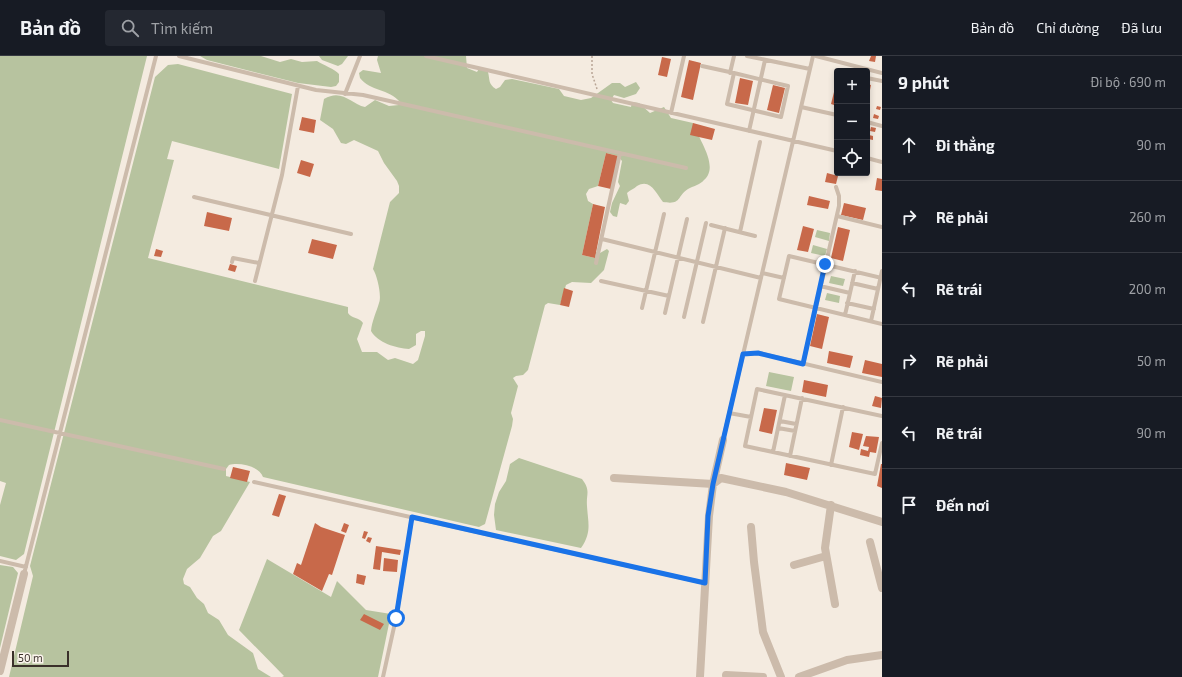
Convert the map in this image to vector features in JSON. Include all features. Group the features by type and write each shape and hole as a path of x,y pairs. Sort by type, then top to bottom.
{"street":[{"path":"700,677 708,516 713,484 723,440"},
{"path":"614,478 713,484 721,478 764,486 882,522"},
{"path":"830,506 825,548 835,604"},
{"path":"751,527 754,562 764,632 781,677"},
{"path":"870,542 882,588"},
{"path":"794,565 826,556"},
{"path":"0,671 25,570"},
{"path":"799,677 847,660 882,655"},
{"path":"726,675 763,677"}],"lane":[{"path":"0,561 25,570 156,56"},
{"path":"179,56 188,57 298,86 345,94 369,96 686,168"},
{"path":"345,94 360,56"},
{"path":"426,56 834,150"},
{"path":"671,113 684,56"},
{"path":"702,66 732,73 761,80 788,86 781,117 727,104 732,73 734,56"},
{"path":"747,56 810,69"},
{"path":"723,440 813,56"},
{"path":"816,56 882,74"},
{"path":"749,131 765,60"},
{"path":"870,79 882,82"},
{"path":"255,281 282,175 298,86"},
{"path":"801,107 834,114"},
{"path":"870,123 882,126"},
{"path":"740,232 760,142"},
{"path":"596,264 620,153"},
{"path":"870,159 882,162"},
{"path":"803,364 840,201 836,187"},
{"path":"194,197 352,234"},
{"path":"642,308 664,214"},
{"path":"837,216 882,226"},
{"path":"665,313 687,219"},
{"path":"684,318 706,224"},
{"path":"711,225 756,236"},
{"path":"703,322 725,228"},
{"path":"602,239 716,267 784,278"},
{"path":"881,278 790,256 779,299 882,324"},
{"path":"232,262 233,258 259,263"},
{"path":"845,315 855,271"},
{"path":"871,321 882,271"},
{"path":"601,281 669,296"},
{"path":"852,283 878,289"},
{"path":"820,286 850,292"},
{"path":"847,302 874,309"},
{"path":"743,354 758,353 882,382"},
{"path":"882,416 757,389 745,446 875,474 882,443"},
{"path":"773,452 785,395"},
{"path":"790,456 802,398"},
{"path":"831,465 844,407"},
{"path":"730,413 751,418"},
{"path":"0,420 224,469"},
{"path":"780,421 796,424"},
{"path":"778,428 795,431"},
{"path":"254,482 705,583"},
{"path":"383,677 398,609 412,517"}],"path":[{"path":"592,56 593,79 597,89 606,98"}],"green space":[{"path":"0,56 147,56 24,554 16,560 0,556 0,505 6,483 0,481"},
{"path":"200,56 261,56 280,62 291,59 302,62 317,61 337,72 339,74 339,82 336,86 331,87 298,83 207,60"},
{"path":"319,56 348,56 342,64 338,66 322,60"},
{"path":"378,56 466,56 467,68 477,72 480,67 488,72 490,84 496,89 500,87 505,80 512,79 559,89 564,96 581,100 591,98 612,83 620,83 625,87 636,82 640,88 636,94 624,98 614,95 611,100 613,103 631,107 632,102 639,103 650,113 664,107 671,118 693,123 709,160 710,167 708,174 702,182 684,192 678,200 669,203 663,202 650,185 642,184 637,186 627,193 629,201 626,205 620,203 617,217 613,216 610,212 612,203 620,186 618,182 622,161 618,156 606,153 598,186 589,189 586,194 588,201 593,204 582,255 595,258 596,252 600,253 607,249 609,251 604,270 591,283 572,282 566,285 560,305 548,303 545,305 528,370 523,375 513,378 518,386 511,413 513,419 512,426 485,524 479,527 263,477 257,470 248,466 238,464 229,465 226,469 226,476 250,482 221,531 213,536 200,558 187,569 183,579 184,584 190,587 197,598 204,604 208,613 219,620 228,635 253,653 258,669 271,677 9,677 33,576 30,566 155,77 168,65 178,64 292,94 279,169 172,141 167,159 174,160 148,258 348,307 348,313 363,323 357,339 362,352 377,352 388,360 395,358 413,364 418,360 425,331 421,331 416,334 416,345 409,349 383,342 371,331 380,300 379,286 373,269 390,202 399,193 397,181 384,163 378,151 354,140 346,144 341,143 333,129 320,120 324,99 330,96 341,96 365,107 375,100 389,106 399,105 400,102 396,98 369,85 360,78 359,73 363,70 381,73 377,60"},
{"path":"817,230 830,233 829,241 815,237"},
{"path":"813,245 827,249 825,256 811,253"},
{"path":"831,276 845,279 843,286 829,283"},
{"path":"827,293 840,296 839,303 825,300"},
{"path":"769,372 794,377 791,391 766,386"},
{"path":"519,458 582,479 585,483 587,489 588,532 581,548 496,530 494,515 495,504 499,492 506,481 510,464"},
{"path":"267,559 331,597 337,581 366,610 391,614 378,677 282,677 284,676 239,630"},
{"path":"0,565 13,567 18,573 0,648"}],"building":[{"path":"871,56 876,56 875,62 869,61"},
{"path":"662,57 671,59 667,77 658,75"},
{"path":"689,60 701,63 693,100 681,97"},
{"path":"740,78 753,81 748,105 735,103"},
{"path":"773,85 785,88 779,113 767,110"},
{"path":"834,92 834,105 831,104"},
{"path":"877,106 881,107 880,110 876,109"},
{"path":"874,114 879,116 878,119 873,118"},
{"path":"302,117 316,120 314,133 299,130"},
{"path":"693,123 715,129 712,140 690,135"},
{"path":"871,127 876,128 875,132 870,131"},
{"path":"870,135 873,136 873,140 870,139"},
{"path":"606,153 618,156 611,189 598,186"},
{"path":"301,160 314,164 310,177 297,173"},
{"path":"827,173 838,176 836,184 825,182"},
{"path":"877,178 882,179 882,191 875,190"},
{"path":"809,196 830,201 828,209 807,205"},
{"path":"844,203 866,208 863,220 841,215"},
{"path":"593,204 605,207 595,258 582,255"},
{"path":"207,212 232,218 229,231 204,226"},
{"path":"803,226 814,229 808,252 797,250"},
{"path":"838,227 850,230 843,261 831,258"},
{"path":"312,239 337,245 333,259 308,253"},
{"path":"156,249 163,251 161,257 154,256"},
{"path":"230,264 237,266 235,272 228,270"},
{"path":"564,288 573,291 569,307 560,305"},
{"path":"817,314 829,317 822,349 810,346"},
{"path":"829,351 853,356 850,368 827,363"},
{"path":"865,360 882,364 882,377 862,373"},
{"path":"804,380 828,385 826,397 802,392"},
{"path":"875,396 882,398 881,408 872,406"},
{"path":"764,408 777,410 772,434 759,431"},
{"path":"852,432 863,434 859,450 849,447"},
{"path":"866,436 879,437 876,453 870,452 869,457 860,455 861,449 868,451 869,447 863,446"},
{"path":"786,463 810,468 807,480 784,475"},
{"path":"882,464 882,488 877,486"},
{"path":"233,467 250,471 247,482 230,478"},
{"path":"279,494 286,496 279,517 272,515"},
{"path":"315,523 321,527 345,535 332,575 329,574 322,591 293,574 297,563 301,565"},
{"path":"344,523 349,525 346,533 341,531"},
{"path":"364,531 368,532 365,539 362,538"},
{"path":"368,537 372,538 370,543 366,541"},
{"path":"376,546 401,550 400,555 382,552 380,570 373,569"},
{"path":"384,558 398,560 397,572 383,571"},
{"path":"357,574 366,576 364,585 356,583"},
{"path":"364,614 384,624 380,630 360,620"}],"route":[{"path":"396,618 412,517 705,583 708,516 713,484 743,354 758,353 803,364 825,264"}]}
